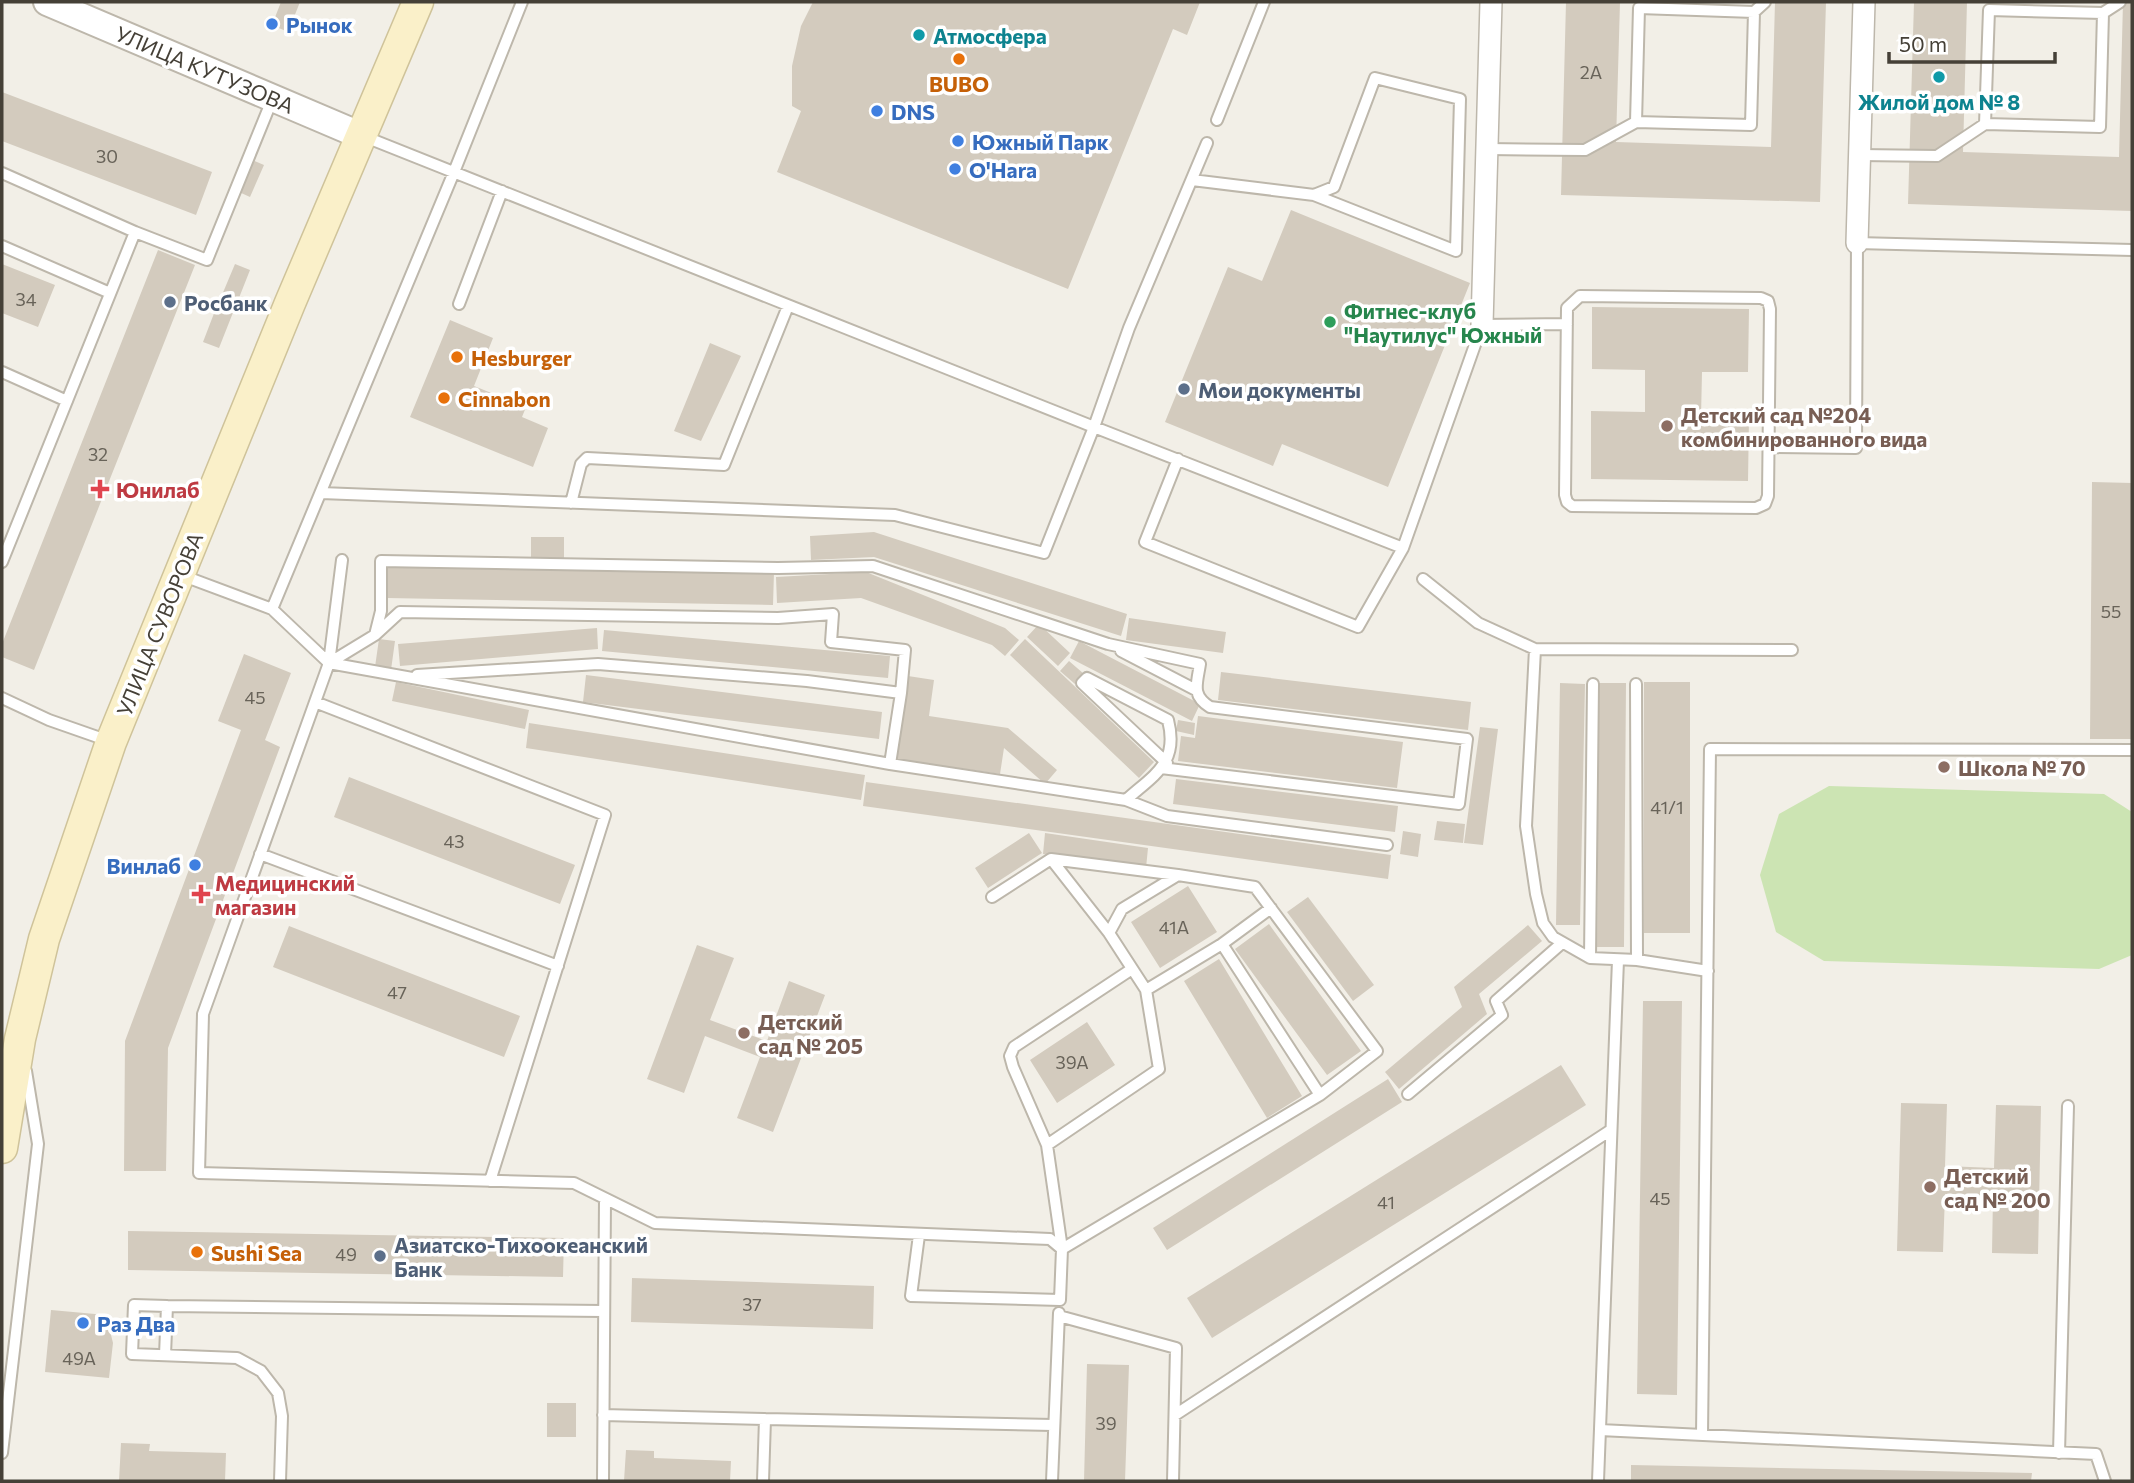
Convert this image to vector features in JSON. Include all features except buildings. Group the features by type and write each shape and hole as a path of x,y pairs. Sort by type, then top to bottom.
{"main road":[{"name":"УЛИЦА СУВОРОВА","path":"2,1148 16,1037 44,939 111,742 290,303 418,2"}],"street":[{"name":"УЛИЦА КУТУЗОВА","path":"47,2 362,136"},
{"path":"1482,325 1491,2"},
{"path":"1857,243 1864,2"}],"lane":[{"path":"401,43 433,2"},
{"path":"272,609 522,2"},
{"path":"1217,120 1264,2"},
{"path":"1636,122 1639,8 1754,12 1765,2"},
{"path":"1985,124 1989,10 2103,13 2120,2"},
{"path":"1487,149 1585,150 1636,122 1751,125 1754,12"},
{"path":"1860,155 1937,156 1985,124 2100,127 2103,13"},
{"path":"1192,180 1314,195 1456,251 1460,99 1375,78 1334,187 1314,195"},
{"path":"2,173 135,232 207,260 273,97"},
{"path":"362,136 1403,548"},
{"path":"321,493 895,515 1044,553 1094,427 1129,327 1208,143"},
{"path":"459,303 502,191"},
{"path":"2,562 5,546 135,232"},
{"path":"1769,447 1856,448 1857,243 2132,250"},
{"path":"2,246 110,293"},
{"path":"1580,296 1761,298 1768,301 1769,447 1768,496 1765,505 1756,508 1572,506 1567,502 1567,324 1567,308 1580,296"},
{"path":"571,503 581,464 587,458 724,465 789,306"},
{"path":"1178,459 1145,542 1358,627 1403,548 1482,325 1567,324"},
{"path":"2,372 67,401"},
{"path":"342,560 329,663 203,1014 199,1173 574,1184 654,1223 1050,1239 1062,1249"},
{"path":"375,635 381,611 382,561 778,568 873,566 1108,644 1200,664 1196,690 1200,701 1210,708 1467,739 1459,804 1164,765 1082,683 1087,678 1168,720 1172,736 1164,765 1126,800"},
{"path":"179,574 272,609 329,663 351,669 890,764 1126,800 1167,816 1387,845"},
{"path":"1423,579 1478,623 1535,649 1792,650"},
{"path":"329,663 375,635 400,612 778,618 833,614 831,642 905,650 890,764"},
{"path":"1108,644 1196,690"},
{"path":"1535,649 1526,826 1543,923 1553,937 1590,958 1637,960 1708,971"},
{"path":"400,676 598,664 807,681 901,693"},
{"path":"1590,958 1593,684"},
{"path":"1636,684 1637,960"},
{"path":"2,698 49,720 111,742"},
{"path":"315,702 605,816 490,1181"},
{"path":"1702,1435 1710,750 2132,750"},
{"path":"260,854 558,966"},
{"path":"1047,1145 1159,1069 1146,990 1109,933 1051,859"},
{"path":"992,897 1051,859 1255,887 1377,1051 1320,1095 1062,1249"},
{"path":"1109,933 1122,909 1178,875"},
{"path":"1146,990 1222,944 1271,908"},
{"path":"1408,1094 1502,1016 1496,1001 1562,943"},
{"path":"1222,944 1320,1095"},
{"path":"1598,1481 1618,960"},
{"path":"1052,1481 1062,1249 1047,1145 1010,1056 1014,1047 1132,969"},
{"path":"2,1454 38,1144 16,1037"},
{"path":"2059,1452 2067,1105"},
{"path":"1175,1415 1611,1130"},
{"path":"603,1481 605,1199"},
{"path":"919,1235 911,1296 1060,1300"},
{"path":"280,1481 282,1416 278,1393 261,1371 237,1358 132,1354 134,1305 603,1311"},
{"path":"165,1354 167,1306"},
{"path":"1059,1317 1176,1348 1173,1481"},
{"path":"603,1415 1054,1425"},
{"path":"763,1481 765,1419"},
{"path":"1600,1430 2096,1454 2105,1481"}],"green space":[{"path":"1829,786 2104,794 2132,812 2132,955 2099,969 1824,961 1776,932 1760,875 1779,814"}],"place":[{"name":"Рынок","path":"272,24"},
{"name":"Атмосфера","path":"919,35"},
{"name":"BUBO","path":"959,59"},
{"name":"Жилой дом № 8","path":"1939,77"},
{"name":"DNS","path":"877,111"},
{"name":"Южный Парк","path":"958,141"},
{"name":"O'Hara","path":"955,169"},
{"name":"Росбанк","path":"170,302"},
{"name":"Фитнес-клуб \"Наутилус\" Южный","path":"1330,322"},
{"name":"Hesburger","path":"457,357"},
{"name":"Мои документы","path":"1184,389"},
{"name":"Cinnabon","path":"444,398"},
{"name":"Детский сад №204 комбинированного вида","path":"1667,426"},
{"name":"Юнилаб","path":"100,489"},
{"name":"Школа № 70","path":"1944,767"},
{"name":"Винлаб","path":"195,865"},
{"name":"Медицинский магазин","path":"201,894"},
{"name":"Детский сад № 205","path":"744,1033"},
{"name":"Детский сад № 200","path":"1930,1187"},
{"name":"Sushi Sea","path":"197,1252"},
{"name":"Азиатско-Тихоокеанский Банк","path":"380,1256"},
{"name":"Раз Два","path":"83,1323"}]}
